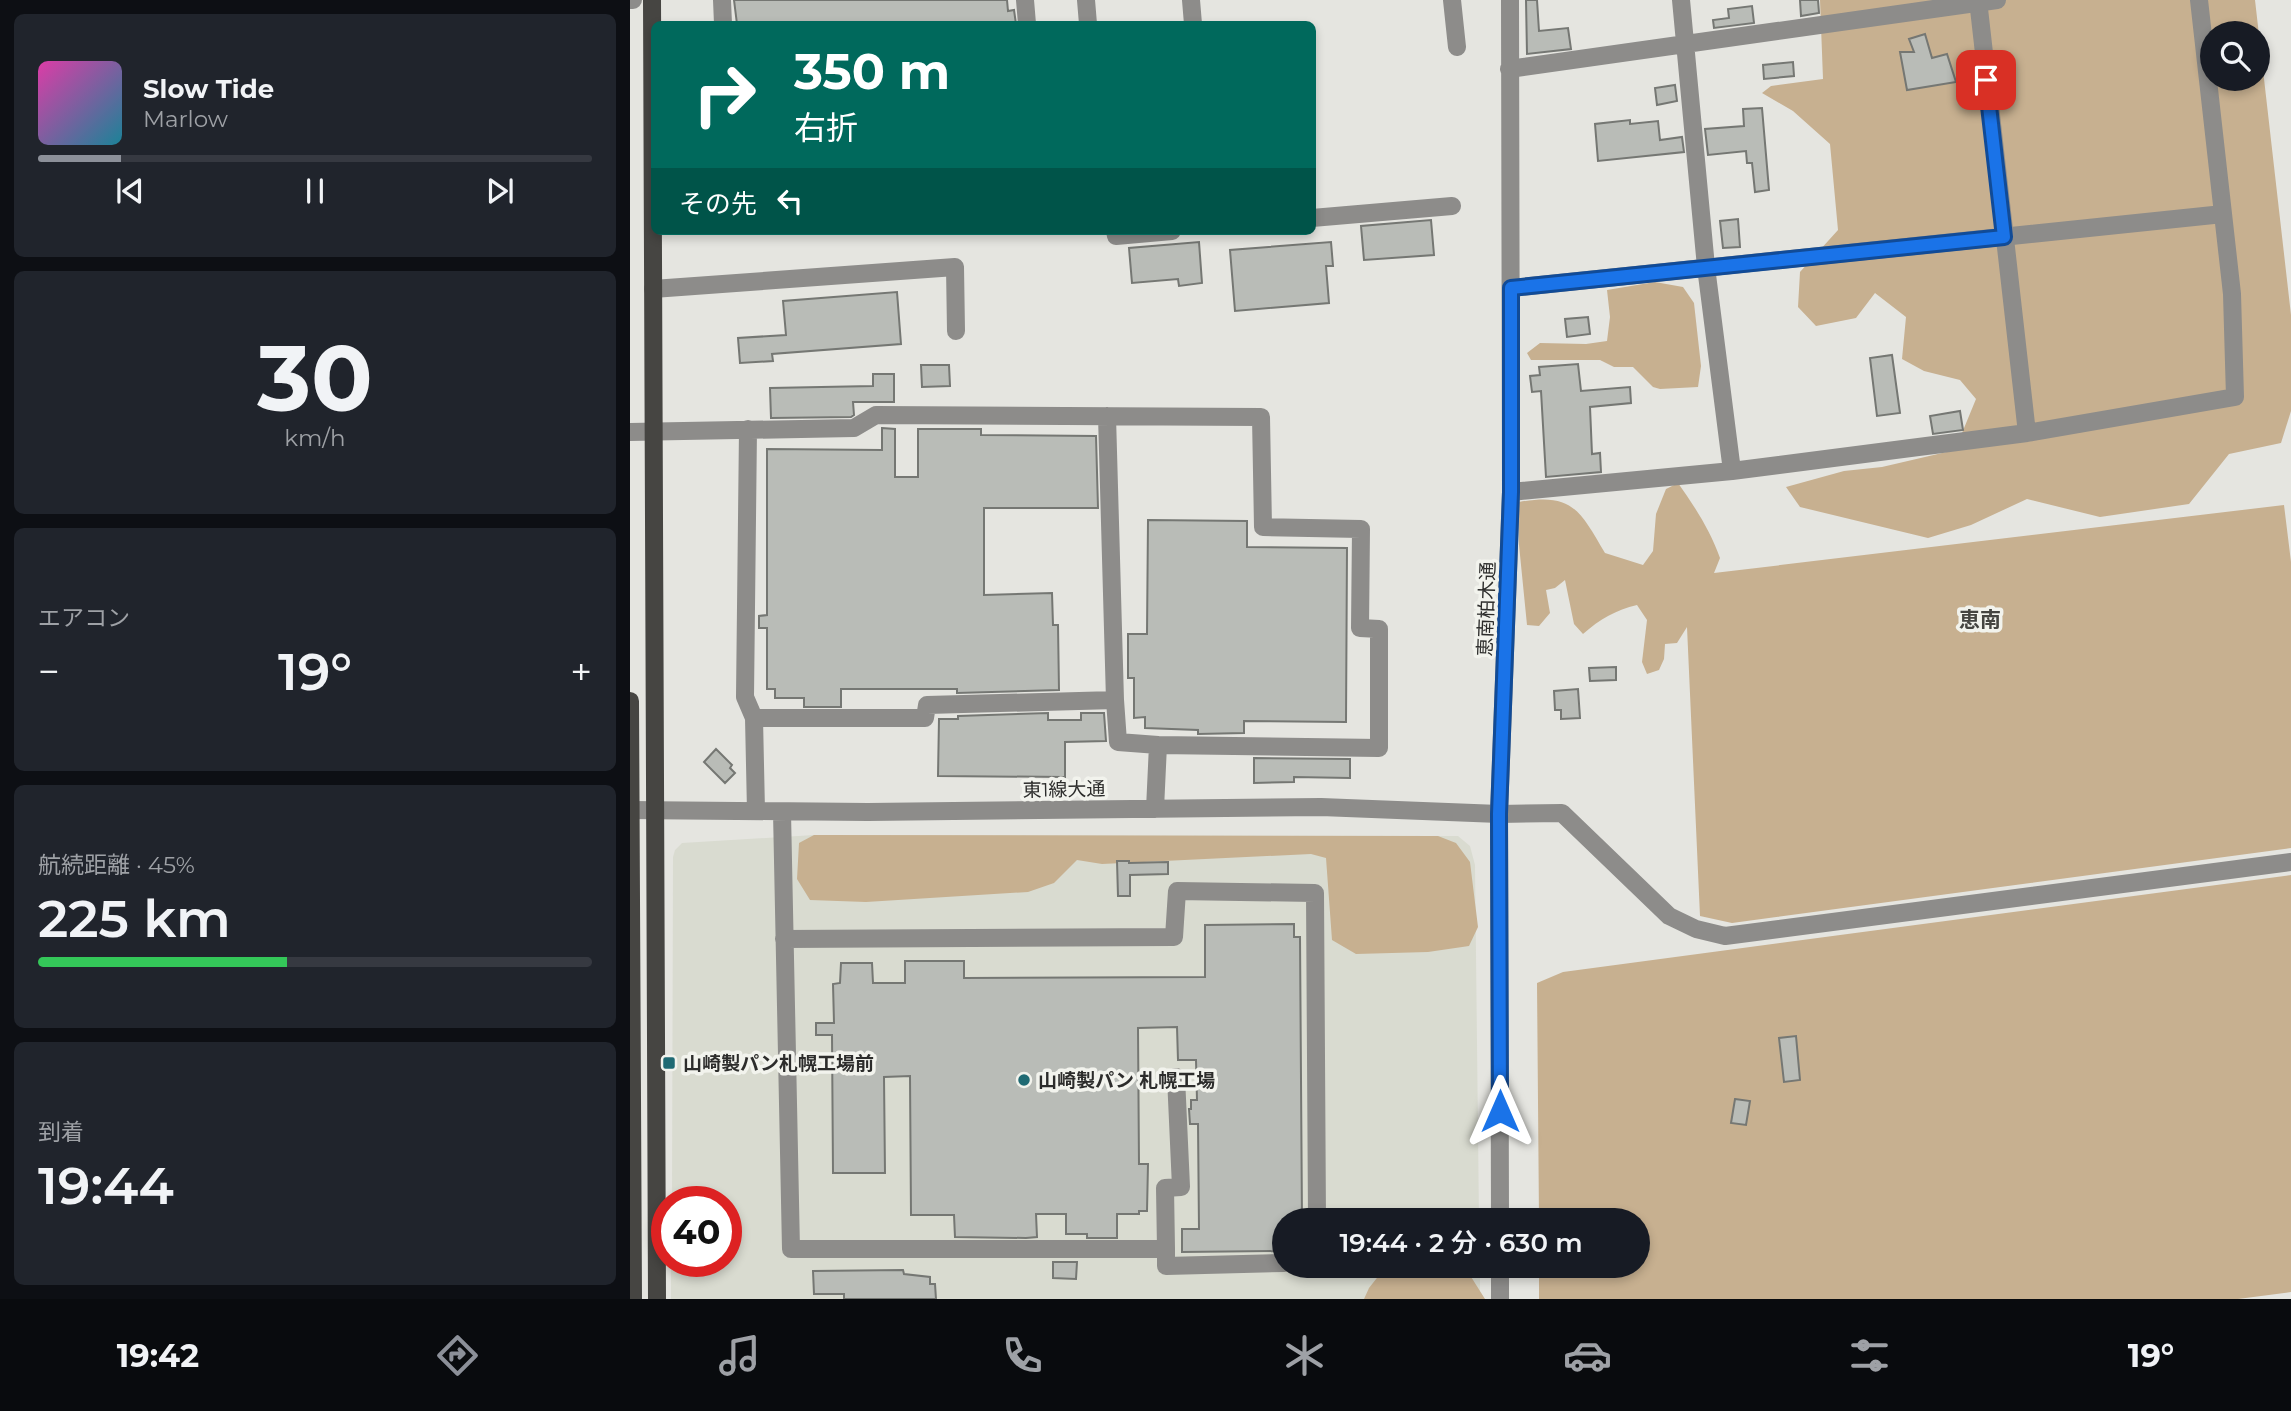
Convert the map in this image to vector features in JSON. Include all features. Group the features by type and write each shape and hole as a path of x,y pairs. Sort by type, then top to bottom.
{"main road":[{"path":"652,0 652,21"},
{"path":"653,235 655,1186"},
{"path":"630,701 633,1299"},
{"path":"656,1277 657,1299"}],"street":[{"path":"722,0 723,21"},
{"path":"1025,0 1027,21"},
{"path":"1086,0 1088,21"},
{"path":"1191,0 1193,21"},
{"path":"1452,0 1457,47"},
{"name":"恵南柏木通","path":"1500,1208 1499,814 1511,492 1510,0"},
{"path":"1681,0 1706,267 1732,471"},
{"path":"1509,69 1997,0"},
{"path":"1511,492 1732,471 2026,433 2235,397 2232,294 2199,0"},
{"path":"1978,1 2026,433"},
{"path":"1316,218 1452,206"},
{"path":"1511,288 2223,215"},
{"path":"653,289 955,267 956,331"},
{"path":"630,432 855,428 876,415 1107,416 1261,417 1263,527 1361,529 1360,628 1380,629 1379,748 1118,742 1107,416"},
{"path":"748,429 745,697 754,718 756,811"},
{"path":"754,718 925,718 927,705 1115,700"},
{"path":"1155,809 1158,745"},
{"name":"東1線大通","path":"630,810 782,812 1321,807 1499,814 1562,813 1669,916 1696,929 1725,936 2291,862"},
{"path":"782,812 791,1249 1166,1249"},
{"path":"784,939 1174,937 1177,891 1315,893 1317,1208"},
{"path":"1176,1077 1181,1187 1166,1188 1167,1266 1272,1263"},
{"path":"632,1278 656,1277"},
{"path":"1500,1278 1500,1299"}],"shaded area":[{"path":"1820,0 2255,0 2257,21 2200,21 2200,91 2265,91 2291,315 2291,411 2281,443 2229,454 2189,504 2100,517 2027,499 1971,525 1928,538 1800,507 1786,487 1844,471 1882,467 1955,450 1976,399 1960,380 1924,371 1902,359 1906,317 1875,293 1856,318 1816,326 1798,307 1800,272 1838,230 1830,144 1793,111 1762,93 1771,86 1823,79"},
{"path":"1655,282 1683,287 1694,303 1701,366 1698,387 1660,389 1653,387 1633,367 1614,367 1600,360 1531,360 1527,353 1540,343 1586,344 1607,341 1610,317 1607,290"},
{"path":"1678,483 1702,519 1720,558 1714,573 2284,505 2291,562 2291,848 1732,923 1700,916 1687,627 1677,643 1665,644 1664,659 1659,670 1647,674 1642,662 1647,620 1637,605 1609,616 1583,634 1574,624 1565,580 1555,588 1546,590 1550,613 1539,626 1527,625 1519,545 1519,502 1552,500 1573,508 1581,516 1605,553 1643,565 1653,551 1656,514 1666,489"},
{"path":"814,835 1458,836 1470,846 1475,865 1479,1208 1272,1208 1272,1278 1480,1278 1480,1299 671,1299 671,1277 742,1277 742,1186 672,1186 673,857 675,850 682,843"},
{"path":"814,835 1438,836 1456,843 1470,862 1478,927 1469,946 1428,952 1356,954 1332,940 1326,858 1311,854 1102,864 1077,860 1054,883 1028,892 866,902 810,900 797,879 799,843"},
{"path":"2291,875 2291,1292 2238,1299 1539,1299 1539,1278 1650,1278 1650,1208 1539,1208 1537,983 1563,972"},
{"path":"1377,1278 1472,1278 1485,1299 1364,1299"}],"building":[{"path":"734,0 1007,0 1008,11 1014,10 1016,21 737,21"},
{"path":"1526,0 1537,0 1539,31 1568,28 1571,49 1527,54"},
{"path":"1800,0 1818,0 1819,13 1801,16"},
{"path":"1752,6 1754,23 1714,28 1713,20 1729,18 1728,9"},
{"path":"1925,34 1932,58 1947,54 1956,82 1907,90 1900,52 1914,52 1909,39"},
{"path":"1793,62 1794,76 1764,79 1763,65"},
{"path":"1675,85 1677,101 1657,105 1655,88"},
{"path":"1762,108 1769,190 1755,192 1752,163 1747,163 1746,151 1708,155 1705,129 1744,126 1743,109"},
{"path":"1630,120 1630,124 1658,121 1660,140 1682,137 1684,152 1598,161 1595,124"},
{"path":"1738,219 1740,247 1723,248 1720,221"},
{"path":"1431,220 1434,255 1364,260 1361,226"},
{"path":"1199,242 1202,283 1179,286 1178,279 1132,283 1129,248"},
{"path":"1331,242 1333,266 1326,266 1329,303 1235,311 1230,250"},
{"path":"897,292 901,344 772,354 773,361 740,363 738,338 786,335 783,301"},
{"path":"1588,317 1590,334 1567,337 1565,319"},
{"path":"1892,355 1900,413 1877,416 1870,358"},
{"path":"1578,364 1581,391 1630,387 1631,403 1590,407 1592,454 1600,453 1601,472 1546,477 1541,391 1532,392 1530,376 1540,375 1539,367"},
{"path":"921,365 949,365 950,386 922,387"},
{"path":"873,374 894,374 894,402 853,402 854,415 851,417 771,418 770,388 873,386"},
{"path":"1960,411 1963,430 1933,434 1930,416"},
{"path":"882,428 895,429 895,477 918,477 918,429 981,429 981,435 1096,436 1098,508 984,508 984,595 1052,593 1053,625 1058,625 1059,690 957,693 957,689 841,689 841,707 804,707 804,698 775,698 775,689 767,689 767,628 759,628 759,616 767,615 767,449 882,450"},
{"path":"1148,520 1247,521 1247,547 1347,548 1346,722 1244,721 1244,733 1198,734 1198,730 1145,728 1145,717 1134,718 1134,678 1128,678 1128,634 1147,634"},
{"path":"1616,667 1616,680 1590,681 1589,668"},
{"path":"1578,689 1580,718 1561,719 1561,710 1555,710 1554,691"},
{"path":"1048,713 1048,720 1081,720 1081,713 1104,713 1106,741 1065,742 1065,777 938,776 939,719"},
{"path":"716,749 732,765 730,768 735,773 725,783 704,762"},
{"path":"1254,758 1350,759 1350,778 1294,777 1294,782 1254,783"},
{"path":"1117,861 1168,862 1168,874 1130,875 1130,896 1118,896"},
{"name":"山崎製パン 札幌工場","path":"1294,924 1294,937 1300,937 1302,1208 1272,1208 1272,1251 1182,1252 1182,1229 1199,1229 1198,1124 1190,1124 1189,1109 1191,1100 1197,1100 1196,1060 1178,1060 1177,1027 1138,1028 1139,1164 1148,1164 1147,1211 1139,1211 1139,1214 1117,1214 1117,1238 1087,1238 1087,1234 1066,1234 1066,1214 1036,1214 1037,1237 1026,1238 955,1237 954,1215 911,1215 910,1076 884,1077 885,1173 833,1173 832,1035 816,1035 816,1023 834,1023 833,984 840,983 841,963 872,963 873,983 905,983 905,961 964,961 964,978 1205,977 1205,925"},
{"path":"1796,1036 1800,1080 1784,1082 1779,1038"},
{"path":"1735,1099 1750,1101 1746,1125 1731,1123"},
{"path":"1053,1262 1077,1262 1076,1279 1053,1278"},
{"path":"903,1270 904,1274 930,1277 930,1284 935,1284 936,1299 844,1299 844,1294 814,1294 813,1271"}],"place":[{"name":"山崎製パン札幌工場前","path":"669,1063"},
{"name":"山崎製パン 札幌工場","path":"1024,1080"}],"district":[{"name":"恵南","path":"1980,620"}],"route":[{"path":"1500,1111 1499,814 1511,492 1511,288 2004,237 1986,80"}]}
